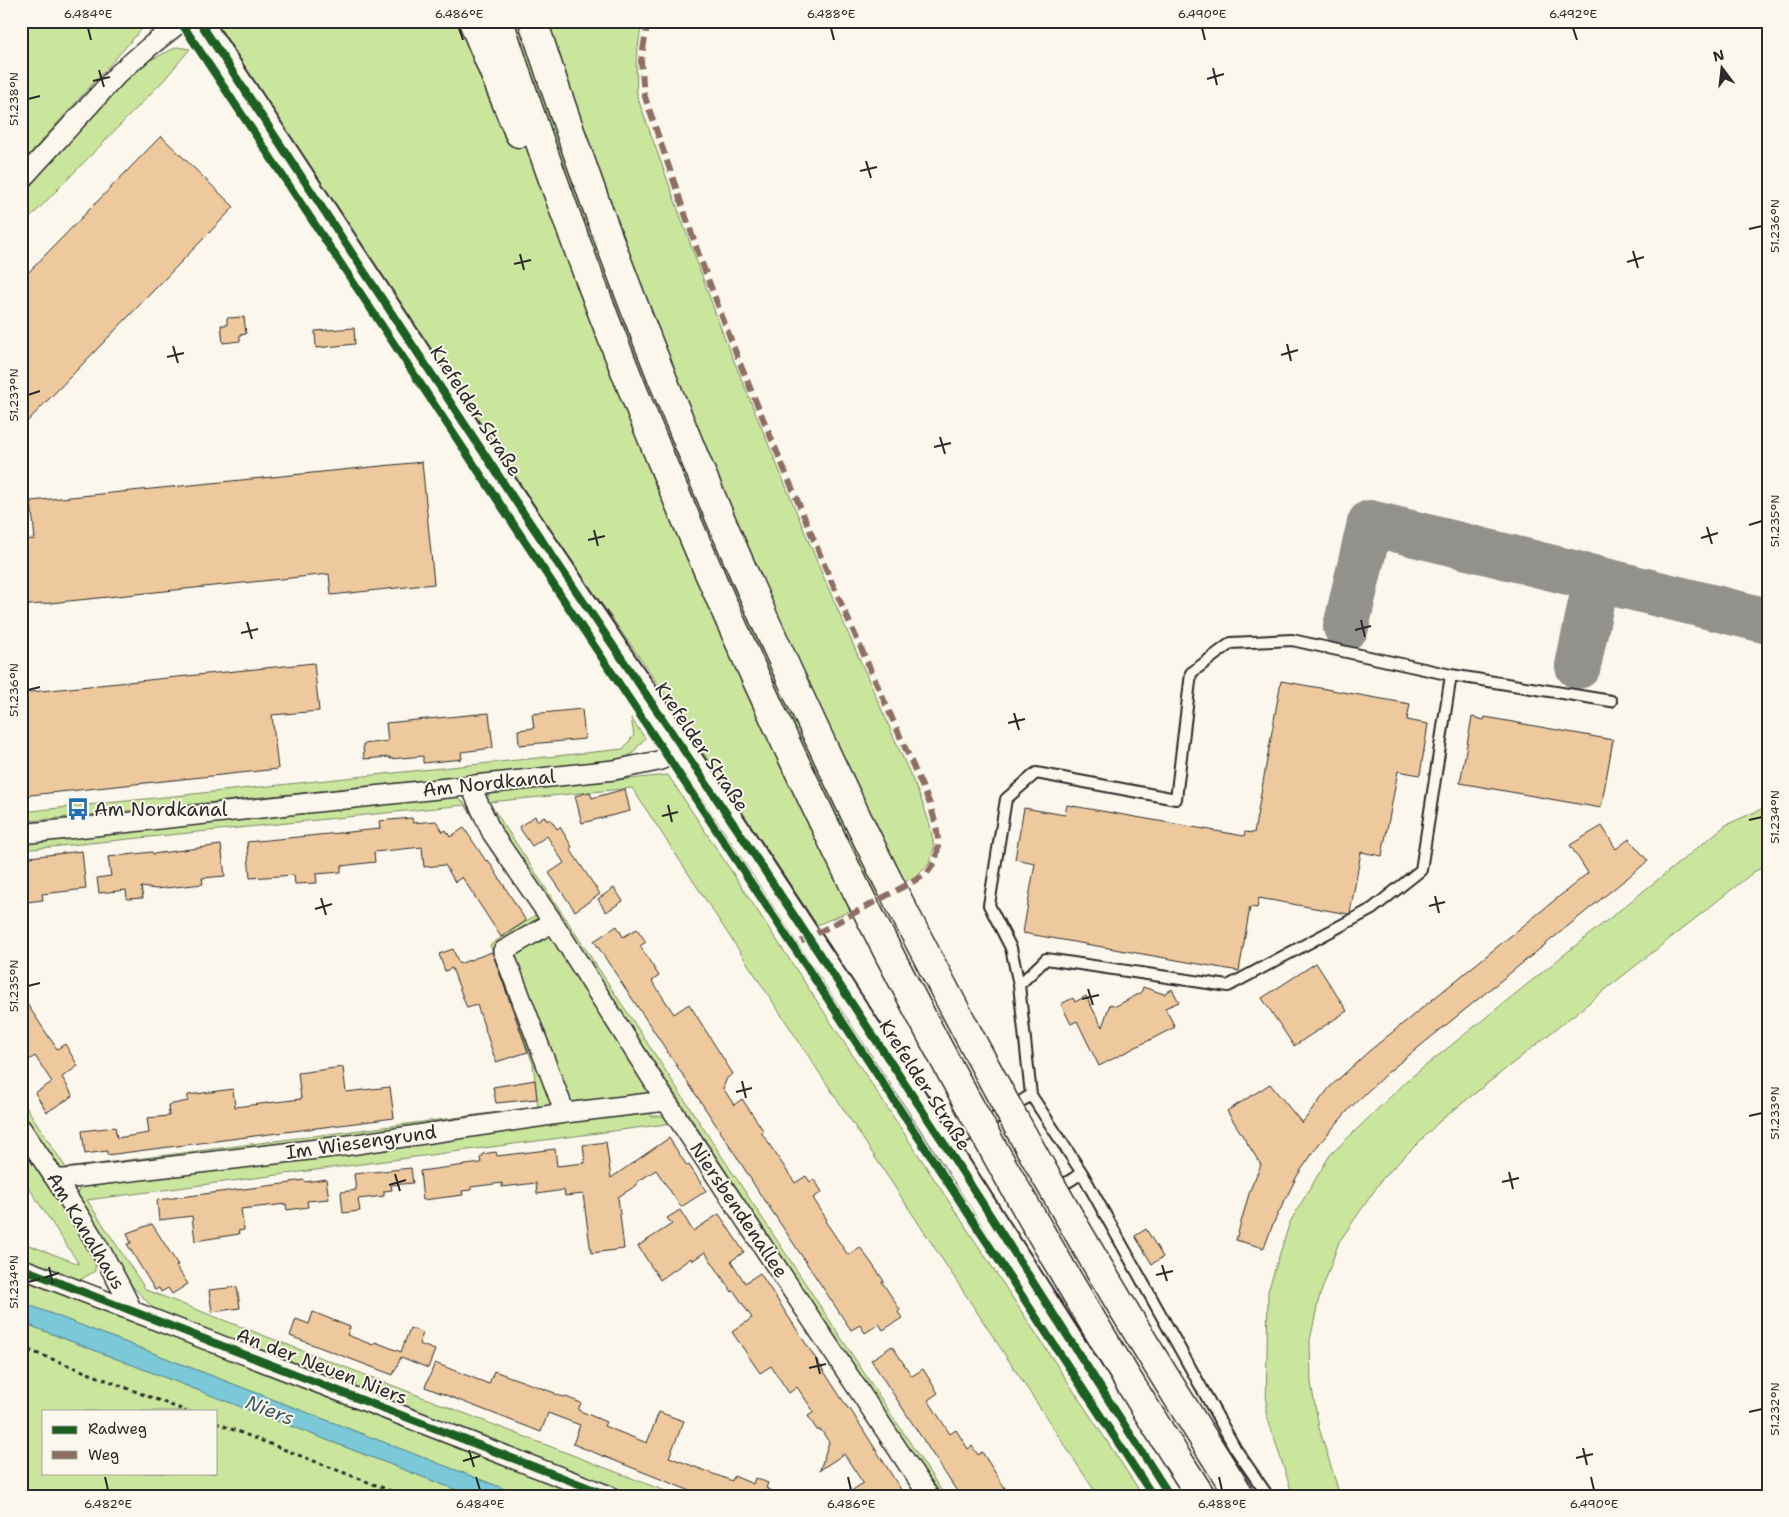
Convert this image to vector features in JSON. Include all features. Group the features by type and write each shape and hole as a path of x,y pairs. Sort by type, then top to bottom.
{"highway":[{"path":"473,21 519,134 576,241"},
{"path":"499,21 576,241 647,427 699,552 780,731 857,891 936,1043 1027,1209 1119,1365 1201,1496"},
{"path":"533,21 618,262 712,500 804,707 885,875 968,1036 1056,1194 1122,1307 1240,1496"}],"street":[{"path":"21,180 118,74 182,21"},
{"name":"Krefelder Straße","path":"199,21 516,502 685,749 948,1148 1170,1496"},
{"name":"Am Nordkanal","path":"21,834 631,767 658,762 685,749"},
{"name":"Niersbendenallee","path":"470,785 492,833 553,922 666,1102 929,1496"},
{"path":"553,922 504,950 565,1113"},
{"name":"Im Wiesengrund","path":"56,1180 344,1146 565,1113 666,1102"},
{"name":"Am Kanalhaus","path":"21,1128 116,1276 132,1310"},
{"name":"An der Neuen Niers","path":"21,1268 610,1496"}],"lane":[{"path":"1268,1496 1235,1448 1082,1173 1031,1095 1019,984 1011,948 989,905 1006,799 1036,772 1176,799 1190,673 1231,643 1292,640 1451,674 1611,701"},
{"path":"1019,984 1046,959 1228,986 1372,909 1421,870 1451,674"},
{"path":"948,1148 1031,1095"},
{"path":"1044,1197 1082,1173"},
{"path":"1084,1263 1144,1363 1228,1496"}],"path":[{"path":"21,1347 183,1410"},
{"path":"21,1376 31,1350"},
{"path":"218,1423 404,1496"}],"green space":[{"path":"21,21 149,21 21,164"},
{"path":"207,21 642,21 636,61 637,96 724,337 823,576 921,799 930,825 934,847 929,864 918,875 843,914 817,925 647,668 518,485"},
{"path":"177,47 190,49 164,80 21,227 21,196 136,67"},
{"path":"631,718 645,738 632,754 619,760 21,822 21,812 623,749 634,735"},
{"path":"668,775 1143,1496 1098,1496 632,788 489,802 945,1496 939,1496 484,803 490,793"},
{"path":"455,796 467,805 542,919 498,946 553,1105 551,1110 69,1172 55,1168 21,1117 21,1099 66,1168 538,1107 533,1064 490,945 537,914 465,805 21,850 21,841"},
{"path":"1768,806 1768,865 1755,871 1440,1121 1383,1178 1339,1242 1319,1298 1310,1340 1311,1383 1319,1428 1338,1489 1343,1496 1293,1496 1266,1413 1268,1291 1290,1222 1330,1155 1409,1079 1726,825"},
{"path":"551,932 651,1087 639,1098 579,1107 570,1103 514,956 515,951"},
{"path":"650,1109 651,1116 670,1116 674,1123 87,1200 146,1290 678,1496 628,1496 160,1315 131,1285 77,1202 79,1188 86,1184"},
{"path":"21,1139 96,1253 95,1271 75,1283 21,1262 21,1242 79,1264 21,1176"},
{"path":"21,1273 595,1496 523,1496 21,1302"},
{"path":"21,1322 472,1496 21,1496"}],"water":[{"name":"Niers","path":"21,1302 523,1496 472,1496 21,1322"}],"building":[{"path":"161,136 234,207 21,428 21,280"},
{"path":"244,317 246,334 240,335 240,341 223,343 221,325 227,325 227,318"},
{"path":"354,328 355,344 316,348 315,331"},
{"path":"422,462 434,584 331,595 329,574 21,606 21,540 35,539 31,501"},
{"path":"314,663 319,711 272,715 278,769 21,796 21,693"},
{"path":"1281,681 1410,704 1407,720 1428,724 1420,775 1398,771 1382,856 1361,852 1350,913 1259,898 1257,908 1250,907 1239,971 1023,933 1035,863 1015,859 1024,808 1065,815 1067,805 1244,836 1245,832 1254,833"},
{"path":"582,709 585,739 519,745 518,730 534,728 532,714"},
{"path":"489,713 493,748 461,752 462,759 423,763 423,756 364,759 363,744 388,741 386,723"},
{"path":"1472,717 1484,720 1485,717 1613,740 1601,808 1460,783"},
{"path":"625,789 630,811 582,823 575,796 590,792 592,798"},
{"path":"535,816 537,821 544,816 547,821 550,819 557,829 560,827 572,847 570,849 600,894 575,911 549,873 564,863 547,836 532,846 519,827"},
{"path":"412,818 413,823 436,821 443,832 446,830 450,837 464,828 486,861 488,860 526,921 501,937 462,877 455,882 445,865 424,867 422,847 374,852 375,862 341,866 341,872 316,874 317,883 295,884 294,875 250,878 247,842 380,829 379,821"},
{"path":"1602,826 1616,849 1629,839 1648,861 1387,1073 1351,1107 1319,1144 1297,1176 1273,1224 1264,1248 1236,1240 1250,1190 1261,1165 1227,1111 1270,1084 1302,1123 1330,1087 1368,1052 1588,873 1570,845"},
{"path":"221,845 225,876 202,878 203,884 156,889 141,887 143,898 127,899 126,890 99,893 97,878 111,876 108,857 152,852 153,854"},
{"path":"82,851 86,889 42,894 43,900 26,902 25,878 21,879 21,858"},
{"path":"614,888 623,901 606,912 598,899"},
{"path":"617,926 623,937 637,929 646,942 640,946 659,976 652,981 674,1014 689,1004 733,1074 727,1078 723,1088 734,1105 742,1099 763,1130 761,1132 795,1183 806,1176 810,1182 814,1179 822,1192 813,1198 827,1220 825,1221 848,1255 860,1247 884,1281 882,1282 900,1310 898,1312 902,1318 883,1330 879,1324 865,1333 860,1325 851,1330 594,941"},
{"path":"453,949 459,964 492,952 528,1052 496,1062 477,1005 467,1008 452,968 445,971 439,954"},
{"path":"1316,963 1347,1011 1294,1046 1262,998"},
{"path":"1143,987 1164,994 1172,989 1179,1002 1165,1008 1175,1027 1099,1066 1077,1021 1071,1024 1061,1004 1073,998 1075,1002 1086,996 1102,1027 1110,1004 1116,1006 1141,993"},
{"path":"21,995 57,1049 65,1044 78,1066 62,1077 73,1096 47,1112 35,1093 52,1082 35,1056 21,1065"},
{"path":"343,1067 346,1092 390,1087 394,1118 107,1155 107,1151 85,1154 82,1131 115,1127 117,1138 149,1133 147,1118 169,1116 168,1105 188,1101 188,1095 233,1089 235,1107 301,1099 298,1073"},
{"path":"535,1080 537,1099 496,1103 493,1087"},
{"path":"669,1138 706,1191 681,1207 656,1170 637,1182 637,1185 618,1197 624,1249 591,1253 583,1194 565,1196 564,1190 537,1194 536,1183 502,1187 502,1183 471,1187 471,1190 462,1191 463,1195 423,1200 420,1171 481,1163 480,1158 483,1154 496,1152 497,1156 555,1149 557,1166 585,1163 583,1145 606,1142 611,1178"},
{"path":"411,1168 413,1183 391,1185 392,1190 384,1191 384,1196 358,1199 360,1211 343,1213 341,1192 356,1190 354,1174"},
{"path":"326,1179 329,1199 307,1201 308,1207 287,1210 286,1204 241,1209 244,1230 238,1231 239,1234 195,1241 192,1216 159,1220 157,1200 304,1180 305,1182"},
{"path":"680,1210 693,1231 719,1214 744,1252 731,1261 745,1283 760,1273 905,1496 844,1496 863,1483 844,1454 820,1470 829,1442 821,1430 817,1430 808,1416 814,1412 797,1387 789,1393 771,1366 760,1373 732,1332 752,1318 705,1252 692,1261 691,1258 660,1280 638,1246 672,1224 667,1218"},
{"path":"152,1224 188,1284 172,1294 168,1288 161,1292 159,1288 155,1290 127,1244 131,1243 127,1233"},
{"path":"1146,1229 1163,1257 1152,1264 1135,1236"},
{"path":"237,1287 240,1308 212,1312 209,1290"},
{"path":"313,1312 350,1327 347,1335 373,1345 375,1342 401,1352 410,1328 423,1333 419,1344 435,1350 428,1368 401,1357 393,1375 290,1336 296,1319 309,1324"},
{"path":"892,1346 912,1376 923,1369 938,1393 928,1400 950,1434 956,1430 968,1449 972,1446 978,1455 982,1452 1010,1496 960,1496 871,1360"},
{"path":"435,1363 489,1384 494,1371 555,1393 555,1395 566,1397 581,1403 578,1410 606,1422 604,1426 647,1443 659,1412 684,1421 669,1457 732,1481 734,1476 753,1484 755,1478 768,1483 766,1488 782,1496 703,1496 573,1444 580,1425 548,1413 541,1432 425,1387"}],"taxiway":[{"path":"1346,627 1370,523 1768,621"},
{"path":"1578,666 1596,579"}],"marked path":[{"path":"648,21 641,61 644,94 700,258 741,366 829,576 930,804 937,832 938,850 936,859 925,875 793,946"}],"cycle path":[{"path":"180,21 793,946 1153,1496"},
{"path":"199,21 516,502 739,832 947,1148 1170,1496"},
{"path":"21,1268 610,1496"}],"place":[{"name":"Am Nordkanal","path":"78,809"}]}
